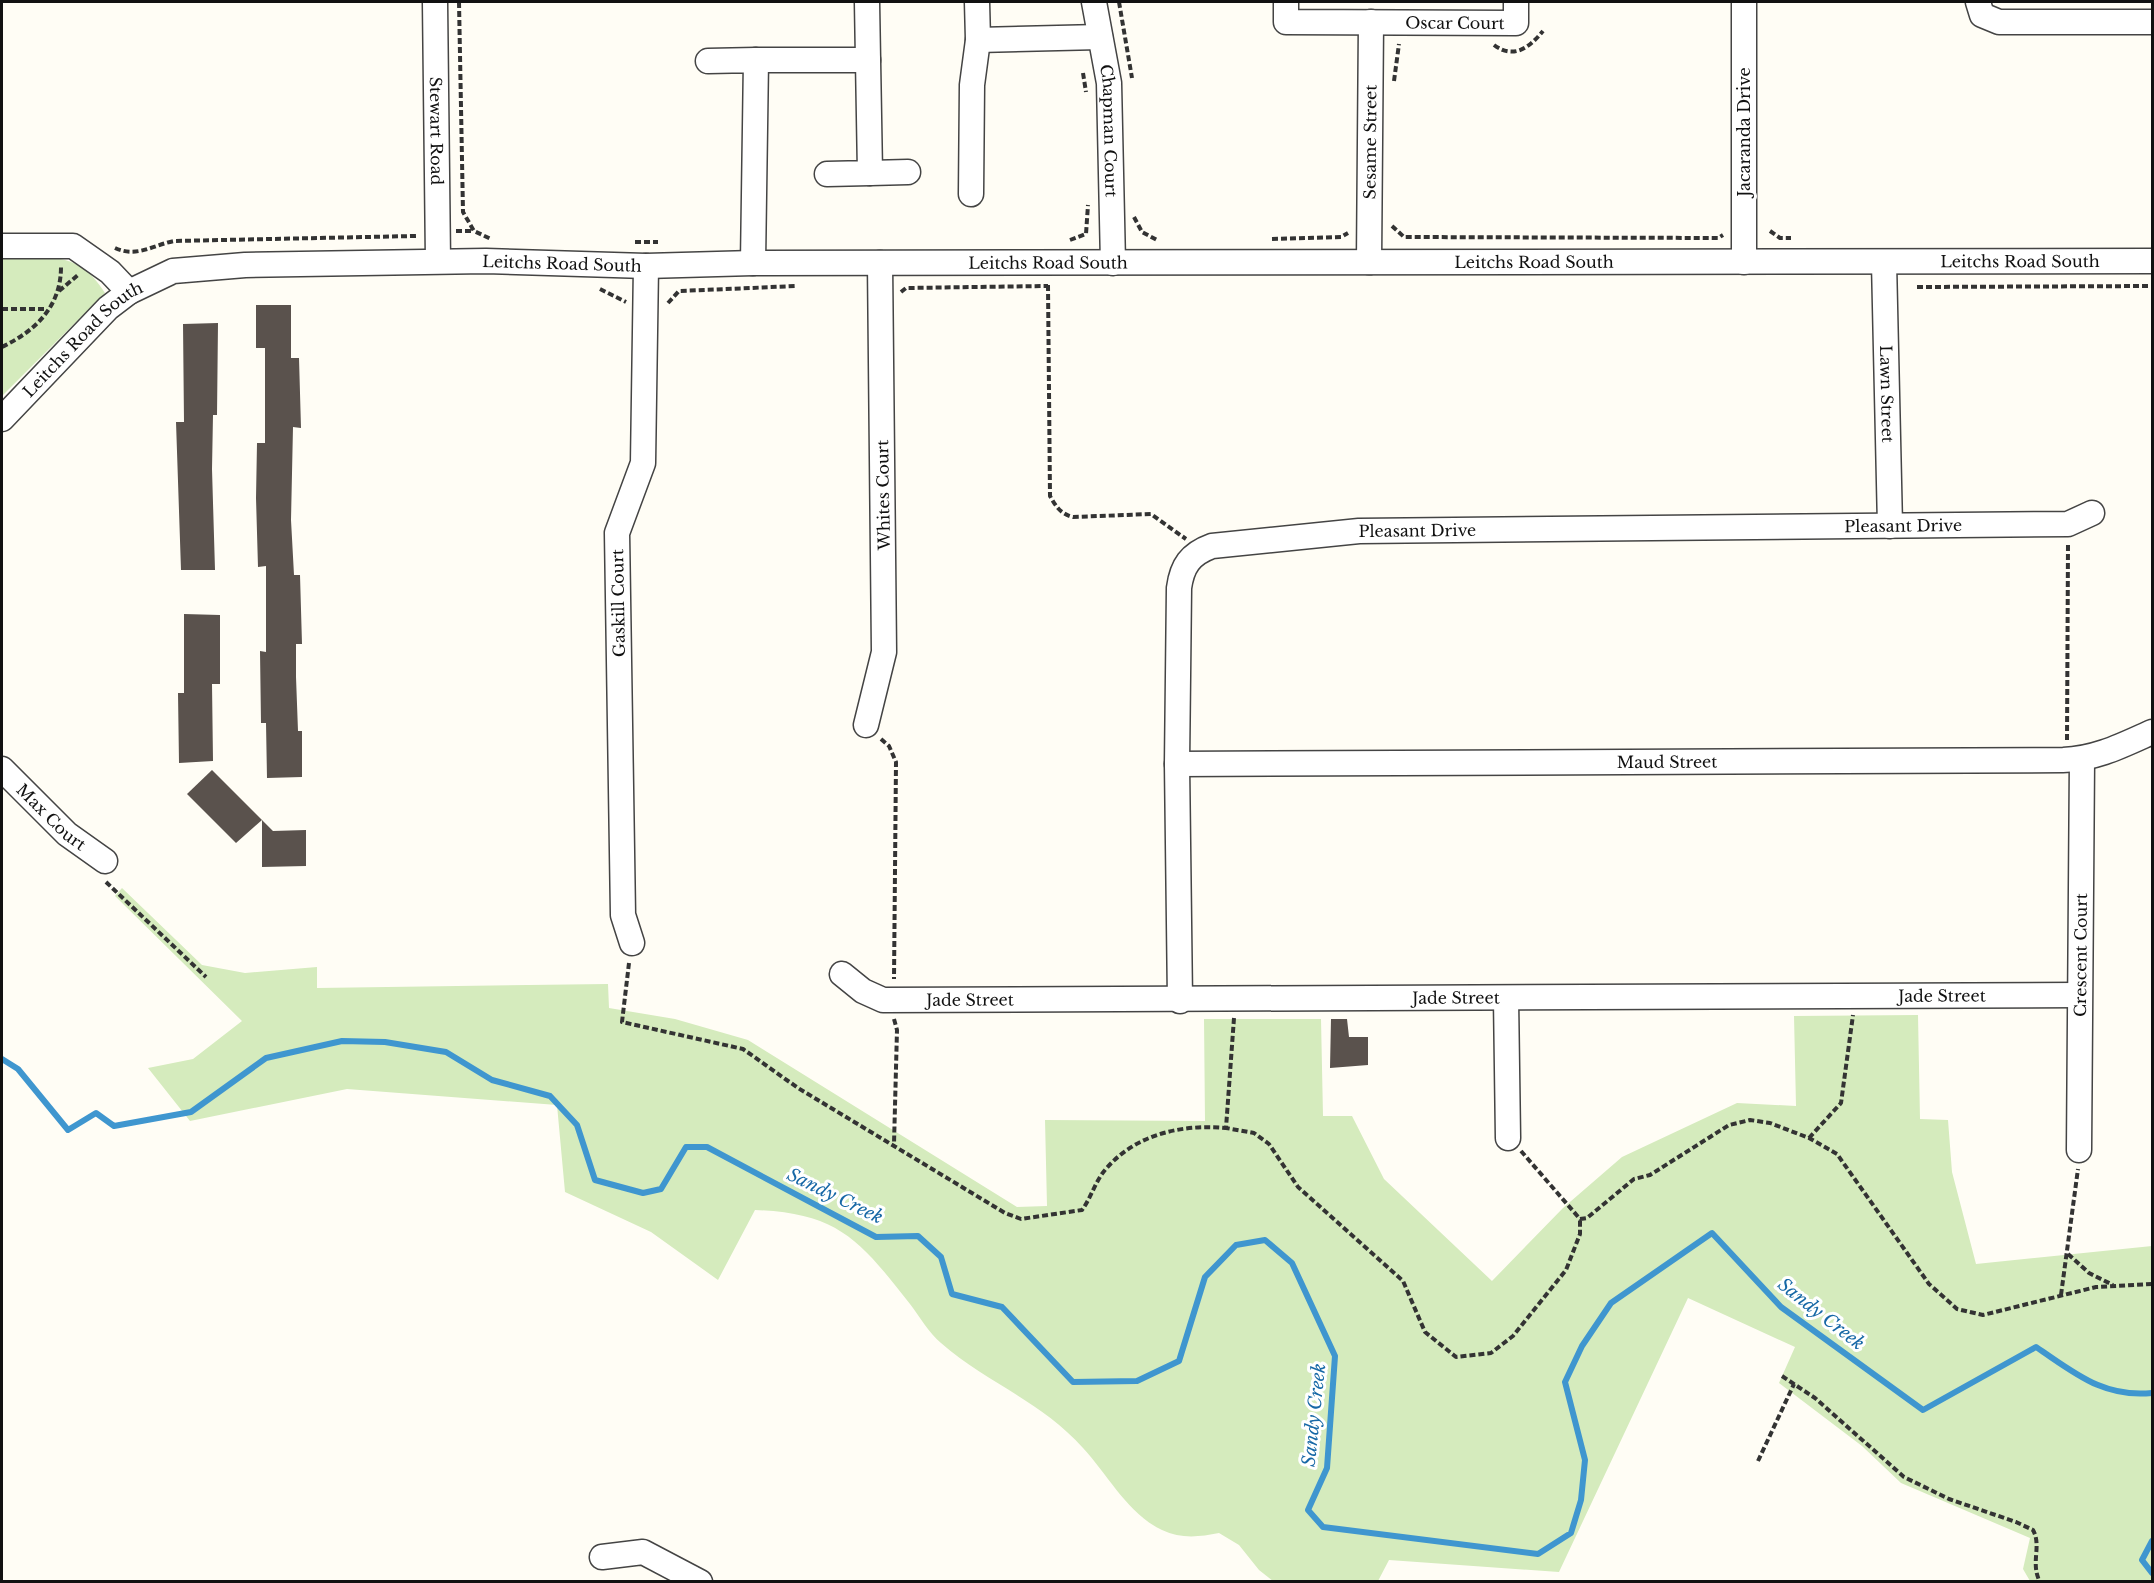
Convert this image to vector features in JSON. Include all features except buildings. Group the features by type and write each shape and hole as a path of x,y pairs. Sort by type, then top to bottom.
{"street":[{"name":"Stewart Road","path":"435,2 438,261"},
{"path":"867,2 870,173"},
{"path":"971,194 972,85 978,40 977,2"},
{"name":"Chapman Court","path":"1095,2 1089,37 1109,83 1113,263"},
{"path":"1286,2 1286,22 1371,22"},
{"name":"Oscar Court","path":"1371,22 1516,23 1516,2"},
{"name":"Jacaranda Drive","path":"1744,2 1744,262"},
{"path":"1978,2 1983,15 1999,22 2152,22"},
{"name":"Sesame Street","path":"1369,262 1371,22"},
{"path":"978,40 1089,37"},
{"path":"753,263 756,60"},
{"path":"708,61 868,60"},
{"path":"827,174 908,172"},
{"path":"2,246 73,246 110,272 129,292"},
{"name":"Leitchs Road South","path":"2,419 108,308 129,292 173,271 245,265 438,261 646,266 880,263 1048,274 1113,263 2152,261"},
{"name":"Lawn Street","path":"1884,262 1890,526"},
{"name":"Whites Court","path":"866,725 884,652 880,263"},
{"name":"Gaskill Court","path":"632,943 623,915 617,534 643,463 646,266"},
{"name":"Pleasant Drive","path":"1201,550 1212,546 1359,531 2068,524 2092,513"},
{"path":"1180,1001 1177,764 1179,588 1186,561 1201,550"},
{"name":"Maud Street","path":"1177,764 2072,760 2106,752 2152,732"},
{"name":"Crescent Court","path":"2072,760 2079,995 2079,1150"},
{"name":"Max Court","path":"2,769 68,834 105,861"},
{"name":"Jade Street","path":"842,974 863,991 883,1000 1180,1001 2079,995"},
{"path":"1506,998 1508,1138"},
{"path":"602,1557 643,1552 700,1581"}],"path":[{"path":"459,2 463,212 474,231 499,243"},
{"path":"1490,41 1500,49 1515,53 1531,45 1543,30"},
{"path":"1086,99 1089,37"},
{"path":"1394,90 1395,54 1398,44 1404,43"},
{"path":"1061,240 1073,240 1086,234 1089,198"},
{"path":"1390,221 1393,229 1404,237 1718,238 1728,232"},
{"path":"1269,239 1341,237 1353,230"},
{"path":"1142,232 1155,240 1164,240"},
{"path":"626,242 661,242"},
{"path":"2,347 37,326 59,291 61,245"},
{"path":"1048,274 1060,286"},
{"path":"897,297 906,288 1048,274"},
{"path":"1048,274 1050,496 1055,506 1065,515 1073,517 1151,514 1201,550"},
{"path":"668,303 679,291 804,286"},
{"path":"1917,286 2152,286"},
{"path":"600,289 626,302"},
{"path":"2,309 47,309"},
{"path":"2068,524 2067,734 2072,760"},
{"path":"866,725 889,746 896,762 894,991"},
{"path":"105,861 97,873 206,977"},
{"path":"632,943 622,1022 743,1049 798,1088 1005,1213 1021,1219 1082,1210 1104,1170 1142,1141 1167,1131 1199,1126 1254,1133 1269,1144 1298,1187 1402,1281 1425,1332 1456,1357 1491,1353 1513,1336 1566,1270 1580,1234 1580,1219 1508,1138"},
{"path":"1809,1138 1841,1102 1854,997"},
{"path":"1226,1128 1236,1000"},
{"path":"893,1014 897,1030 894,1144"},
{"path":"1580,1219 1587,1218 1634,1179 1650,1175 1729,1125 1750,1120 1770,1123 1809,1138 1837,1154 1929,1284 1957,1309 1983,1315 2061,1295 2113,1286 2152,1284"},
{"path":"2061,1295 2079,1150"},
{"path":"2067,1254 2090,1273 2113,1286"},
{"path":"1782,1376 1860,1435 1904,1477 1949,1499 2033,1530 2037,1543 2034,1565 2040,1581"},
{"path":"1758,1461 1794,1384"}],"green space":[{"path":"51,257 69,261 88,272 105,293 2,396 2,258"},
{"path":"122,888 202,965 245,973 317,967 317,988 608,984 609,1008 675,1019 748,1040 1017,1207 1047,1206 1045,1120 1205,1121 1204,1019 1321,1019 1323,1116 1352,1116 1384,1179 1492,1281 1563,1208 1622,1157 1737,1103 1796,1106 1794,1016 1918,1015 1920,1119 1948,1120 1952,1172 1976,1264 2152,1246 2152,1581 2030,1581 2023,1569 2030,1538 1901,1483 1862,1446 1779,1383 1795,1347 1688,1298 1559,1572 1389,1560 1378,1581 1273,1581 1259,1570 1239,1545 1219,1533 1197,1536 1176,1535 1150,1523 1129,1504 1067,1432 1050,1417 977,1370 941,1343 862,1248 846,1235 828,1225 808,1217 784,1212 755,1210 718,1280 651,1232 565,1192 557,1105 347,1089 190,1121 148,1068 193,1059 242,1021 115,896"}],"waterway":[{"name":"Sandy Creek","path":"2,1059 18,1069 68,1130 96,1113 114,1126 191,1112 266,1058 342,1041 385,1042 446,1052 492,1080 550,1096 577,1125 595,1180 643,1193 661,1189 686,1147 707,1147 876,1237 918,1236 941,1257 952,1294 1002,1307 1073,1382 1137,1381 1179,1361 1205,1277 1236,1245 1265,1240 1292,1263 1335,1356 1327,1468 1308,1510 1323,1527 1538,1554 1571,1533 1581,1500 1585,1460 1565,1382 1582,1346 1611,1303 1712,1233 1781,1307 1923,1410 2036,1347 2090,1382 2119,1392 2152,1393"},
{"name":"Sandy Creek","path":"2152,1541 2142,1560 2152,1573"}]}
